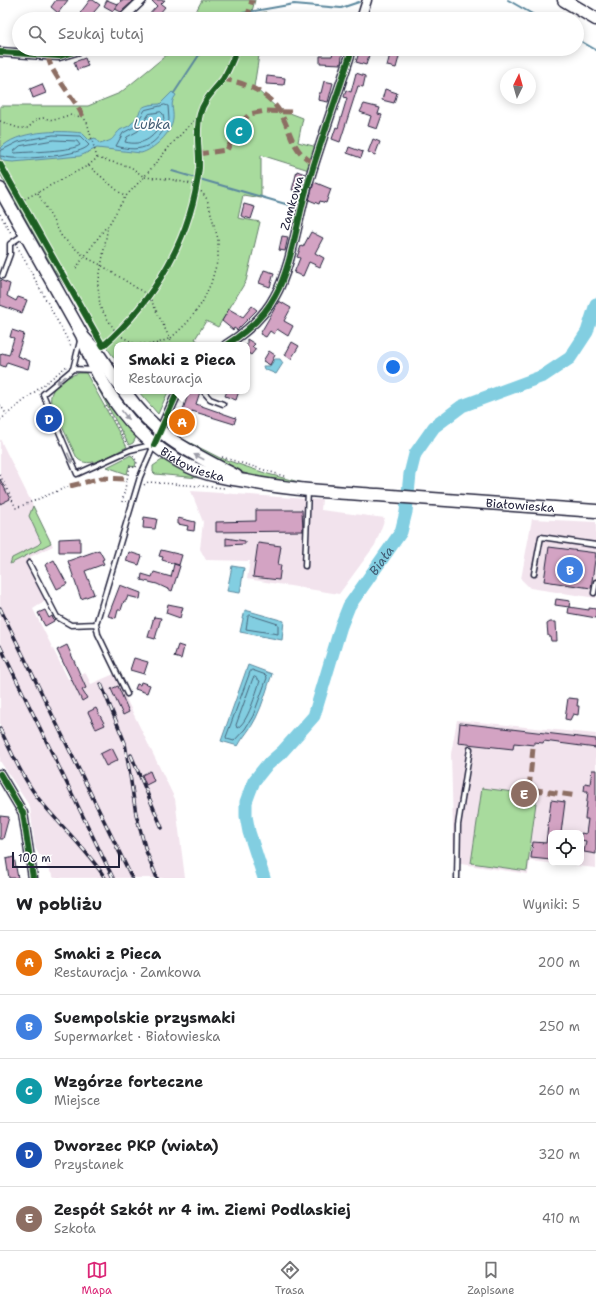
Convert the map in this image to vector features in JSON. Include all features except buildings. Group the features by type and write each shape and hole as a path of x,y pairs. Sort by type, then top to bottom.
{"main road":[{"path":"564,0 596,19"},
{"name":"Białowieska","path":"0,189 20,237 82,335 96,351 114,378"},
{"name":"Białowieska","path":"82,335 88,356 112,397 127,418 154,445 187,465 209,475 246,482 308,490 596,511"},
{"name":"Białowieska","path":"126,394 146,419 160,432 193,454 246,482"}],"street":[{"path":"129,12 142,0"},
{"path":"363,12 367,0"},
{"path":"0,52 12,53"},
{"name":"Zamkowa","path":"230,342 252,326 267,310 276,296 283,277 306,193 350,56"},
{"path":"154,445 177,394"},
{"path":"0,774 23,813 33,878"}],"lane":[{"path":"2,276 10,254 10,244 20,237"},
{"path":"82,335 73,369 43,394 77,474 130,450 154,445"},
{"path":"73,369 109,371"},
{"path":"205,394 210,399 223,404"},
{"path":"127,694 98,634 96,624 140,477 154,445"},
{"path":"305,566 308,490"},
{"path":"534,574 540,536 596,546"},
{"path":"29,563 57,617 71,625 96,624"},
{"path":"594,594 596,582"},
{"path":"457,878 458,825 470,748"}],"path":[{"path":"0,121 18,128 28,128 37,119 43,118 54,120 69,115 83,117 88,122 97,158"},
{"path":"76,268 108,226 125,197 199,115"},
{"path":"97,158 131,167 144,177 169,179 196,185 207,199 218,239 218,260 211,283 202,303 187,323 171,338 160,342"},
{"path":"21,201 89,165 97,158"},
{"path":"89,165 125,197"},
{"path":"38,193 62,237 84,257 101,265 149,296 172,342"},
{"path":"0,214 20,237 72,344 73,351"},
{"path":"108,226 98,285 100,307 117,334 131,342"},
{"path":"0,420 68,364"},
{"path":"0,405 7,415"},
{"path":"106,406 128,446"},
{"path":"221,457 291,478"},
{"path":"0,475 16,508 70,486"},
{"path":"142,486 148,482 228,488"}],"shaded area":[{"path":"0,439 53,546 30,557 50,598 33,609 68,679 85,672 91,684 114,674 175,799 185,878 54,878 35,848 30,807 0,761"},
{"path":"191,491 322,500 321,510 385,518 375,545 339,594 247,579 250,561 206,560 200,549 203,522"},
{"path":"532,519 596,522 596,598 530,588 521,579"},
{"path":"457,720 596,734 596,868 577,866 584,866 584,830 548,830 548,863 530,861 528,874 454,863 451,754"}],"green space":[{"path":"202,0 255,0 252,12 196,12"},
{"path":"165,56 259,56 254,87 277,108 303,118 298,142 317,147 309,170 261,155 261,198 243,195 238,218 260,222 246,281 218,327 206,321 195,339 200,342 114,342 114,358 103,342 0,159 0,106 88,106 120,93"},
{"path":"0,169 73,298 56,273 0,174"},
{"path":"79,373 86,373 127,447 101,460 88,463 82,462 77,458 51,403 52,392 55,388 63,380"},
{"path":"90,374 94,375 114,407 136,437 133,443 129,445"},
{"path":"141,394 167,394 158,414"},
{"path":"167,431 220,458 268,474 315,486 260,478 235,470"},
{"path":"131,455 136,462 135,467 129,466 127,474 107,467"},
{"path":"162,460 166,460 200,476 199,478 155,474 153,472 153,466"},
{"path":"33,506 51,543 10,564 12,558 41,542 29,516"},
{"path":"482,788 537,795 527,871 471,863"}],"water":[{"name":"Lubka","path":"172,92 176,95 172,104 173,119 169,130 156,145 141,153 97,148 80,156 13,162 3,161 0,157 0,149 7,143 16,138 39,133 82,133 89,140 95,138 100,144 108,141 112,139 120,130 130,125 141,109 147,106 160,104"},
{"path":"275,359 280,359 283,363 276,374 264,369 263,366 270,366"},
{"path":"232,566 244,568 240,593 227,591"},
{"path":"245,610 284,621 282,640 240,632"},
{"path":"248,665 272,674 256,718 238,746 221,741"}],"waterway":[{"name":"Lubka","path":"508,0 529,12"},
{"name":"Lubka","path":"249,12 294,4 341,8 359,2"},
{"name":"Lubka","path":"584,43 596,50"},
{"name":"Lubka","path":"174,93 198,56"},
{"path":"172,171 289,205"},
{"name":"Biała","path":"264,878 249,832 246,816 246,802 254,781 266,766 282,752 314,716 341,626 349,606 401,532 406,512 410,474 415,454 434,427 462,406 543,376 570,358 587,332 596,304"}],"railway":[{"path":"0,608 132,878"},
{"path":"0,646 113,878"},
{"path":"101,684 125,743 136,814 146,851 157,878"},
{"path":"0,729 32,790 90,857 105,878"},
{"path":"131,755 162,828"}],"marked path":[{"path":"249,12 252,0"},
{"path":"48,56 53,70 83,117"},
{"path":"222,79 247,85 269,99 280,112 293,141 301,153 315,164"},
{"path":"198,154 227,150 240,123 250,114 265,111 291,112"},
{"path":"70,486 102,478 127,479"},
{"path":"533,748 529,789 577,796"}],"cycle path":[{"path":"0,52 12,53"},
{"path":"0,164 103,346 139,309 168,266 179,243 195,194 199,168 198,128 200,114 207,99 225,76 234,56"},
{"path":"230,342 260,318 271,304 280,285 293,246 310,176 350,56"},
{"path":"154,445 177,394"},
{"path":"0,774 23,813 33,878"}],"place":[{"name":"Wzgórze forteczne","path":"239,131"},
{"name":"Dworzec PKP (wiata)","path":"49,419"},
{"name":"Smaki z Pieca","path":"182,422"},
{"name":"Suempolskie przysmaki","path":"570,570"},
{"name":"Zespół Szkół nr 4 im. Ziemi Podlaskiej","path":"524,794"}]}
